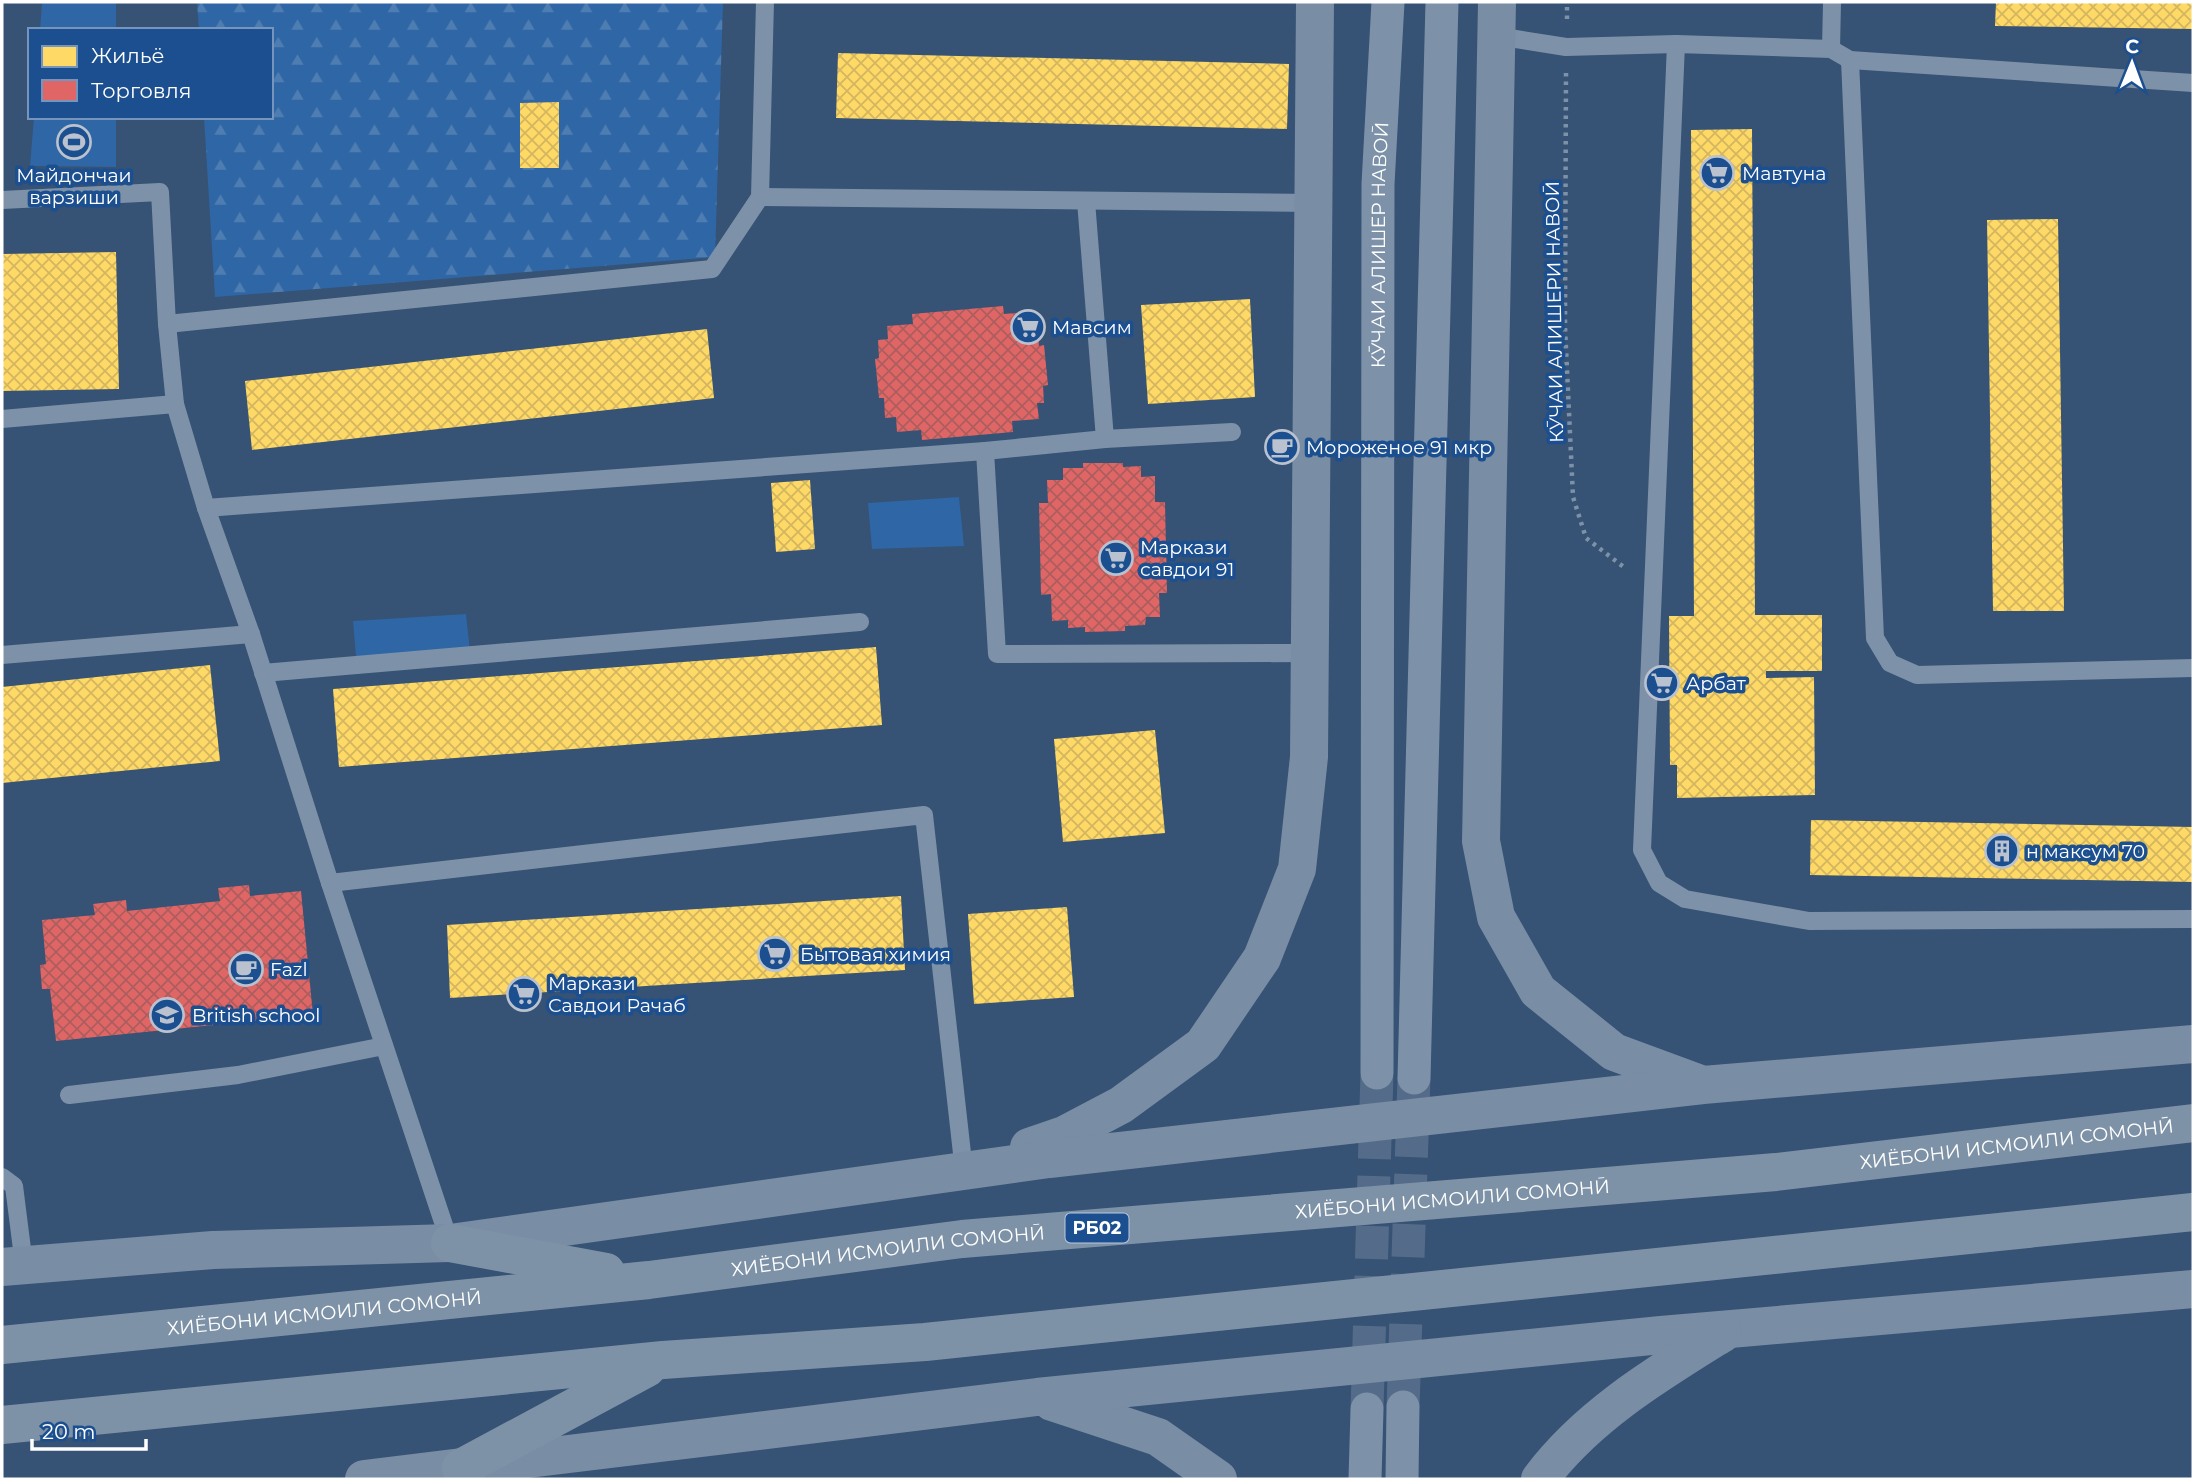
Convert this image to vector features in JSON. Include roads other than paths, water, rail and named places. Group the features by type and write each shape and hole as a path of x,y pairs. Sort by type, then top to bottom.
{"highway":[{"name":"ХИЁБОНИ ИСМОИЛИ СОМОНӢ","path":"2,1345 649,1280 962,1239 1776,1172 2193,1123"},
{"path":"2,1425 663,1360 925,1342 2193,1212"},
{"path":"450,1243 649,1280"},
{"path":"461,1468 663,1360"}],"street":[{"path":"964,1171 1064,1135 1121,1105 1203,1045 1262,958 1297,869 1309,757 1315,2"},
{"name":"КӮЧАИ АЛИШЕР НАВОӢ","path":"1377,1073 1378,184 1388,2"},
{"path":"1413,1078 1432,484 1443,2"},
{"path":"1497,19 1481,841 1486,878 1496,917 1538,991 1614,1052 1703,1085"},
{"path":"13,1266 213,1250 450,1243 964,1171 1703,1085 2193,1044"},
{"path":"364,1479 1037,1397 1727,1330 2193,1289"},
{"path":"1540,1479 1564,1447 1635,1390 1727,1330"},
{"path":"1037,1397 1158,1437 1218,1479"},
{"path":"1402,1479 1403,1407"},
{"path":"1365,1479 1367,1409"}],"lane":[{"path":"167,324 712,269 760,197 765,2"},
{"path":"1831,49 1832,2"},
{"path":"1497,19 1566,47 1676,44 1831,49 1850,60 2193,83"},
{"path":"1676,44 1642,850 1659,883 1685,899 1808,921 2193,919"},
{"path":"1850,60 1875,638 1890,663 1917,675 2193,668"},
{"path":"2,200 160,192 167,324 175,404 205,508 251,634 330,883 450,1243"},
{"path":"760,197 1313,203"},
{"path":"1086,201 1105,439"},
{"path":"2,419 175,404"},
{"path":"205,508 985,452 1105,439 1232,432"},
{"path":"985,452 997,654 1309,653"},
{"path":"263,673 860,622"},
{"path":"2,655 251,634"},
{"path":"330,883 924,815 964,1171"},
{"path":"69,1095 238,1075 384,1046"},
{"path":"2,1177 14,1186 13,1266"}],"tunnel":[{"path":"1367,1409 1377,1073"},
{"path":"1403,1407 1414,1078"}],"place":[{"name":"Майдончаи варзиши","path":"74,142"},
{"name":"Мавтуна","path":"1717,173"},
{"name":"Мавсим","path":"1028,327"},
{"name":"Мороженое 91 мкр","path":"1282,447"},
{"name":"Маркази савдои 91","path":"1116,558"},
{"name":"Арбат","path":"1662,683"},
{"name":"н максум 70","path":"2002,851"},
{"name":"Бытовая химия","path":"775,954"},
{"name":"Fazl","path":"246,969"},
{"name":"Маркази Савдои Рачаб","path":"524,994"},
{"name":"British school","path":"167,1015"}]}
